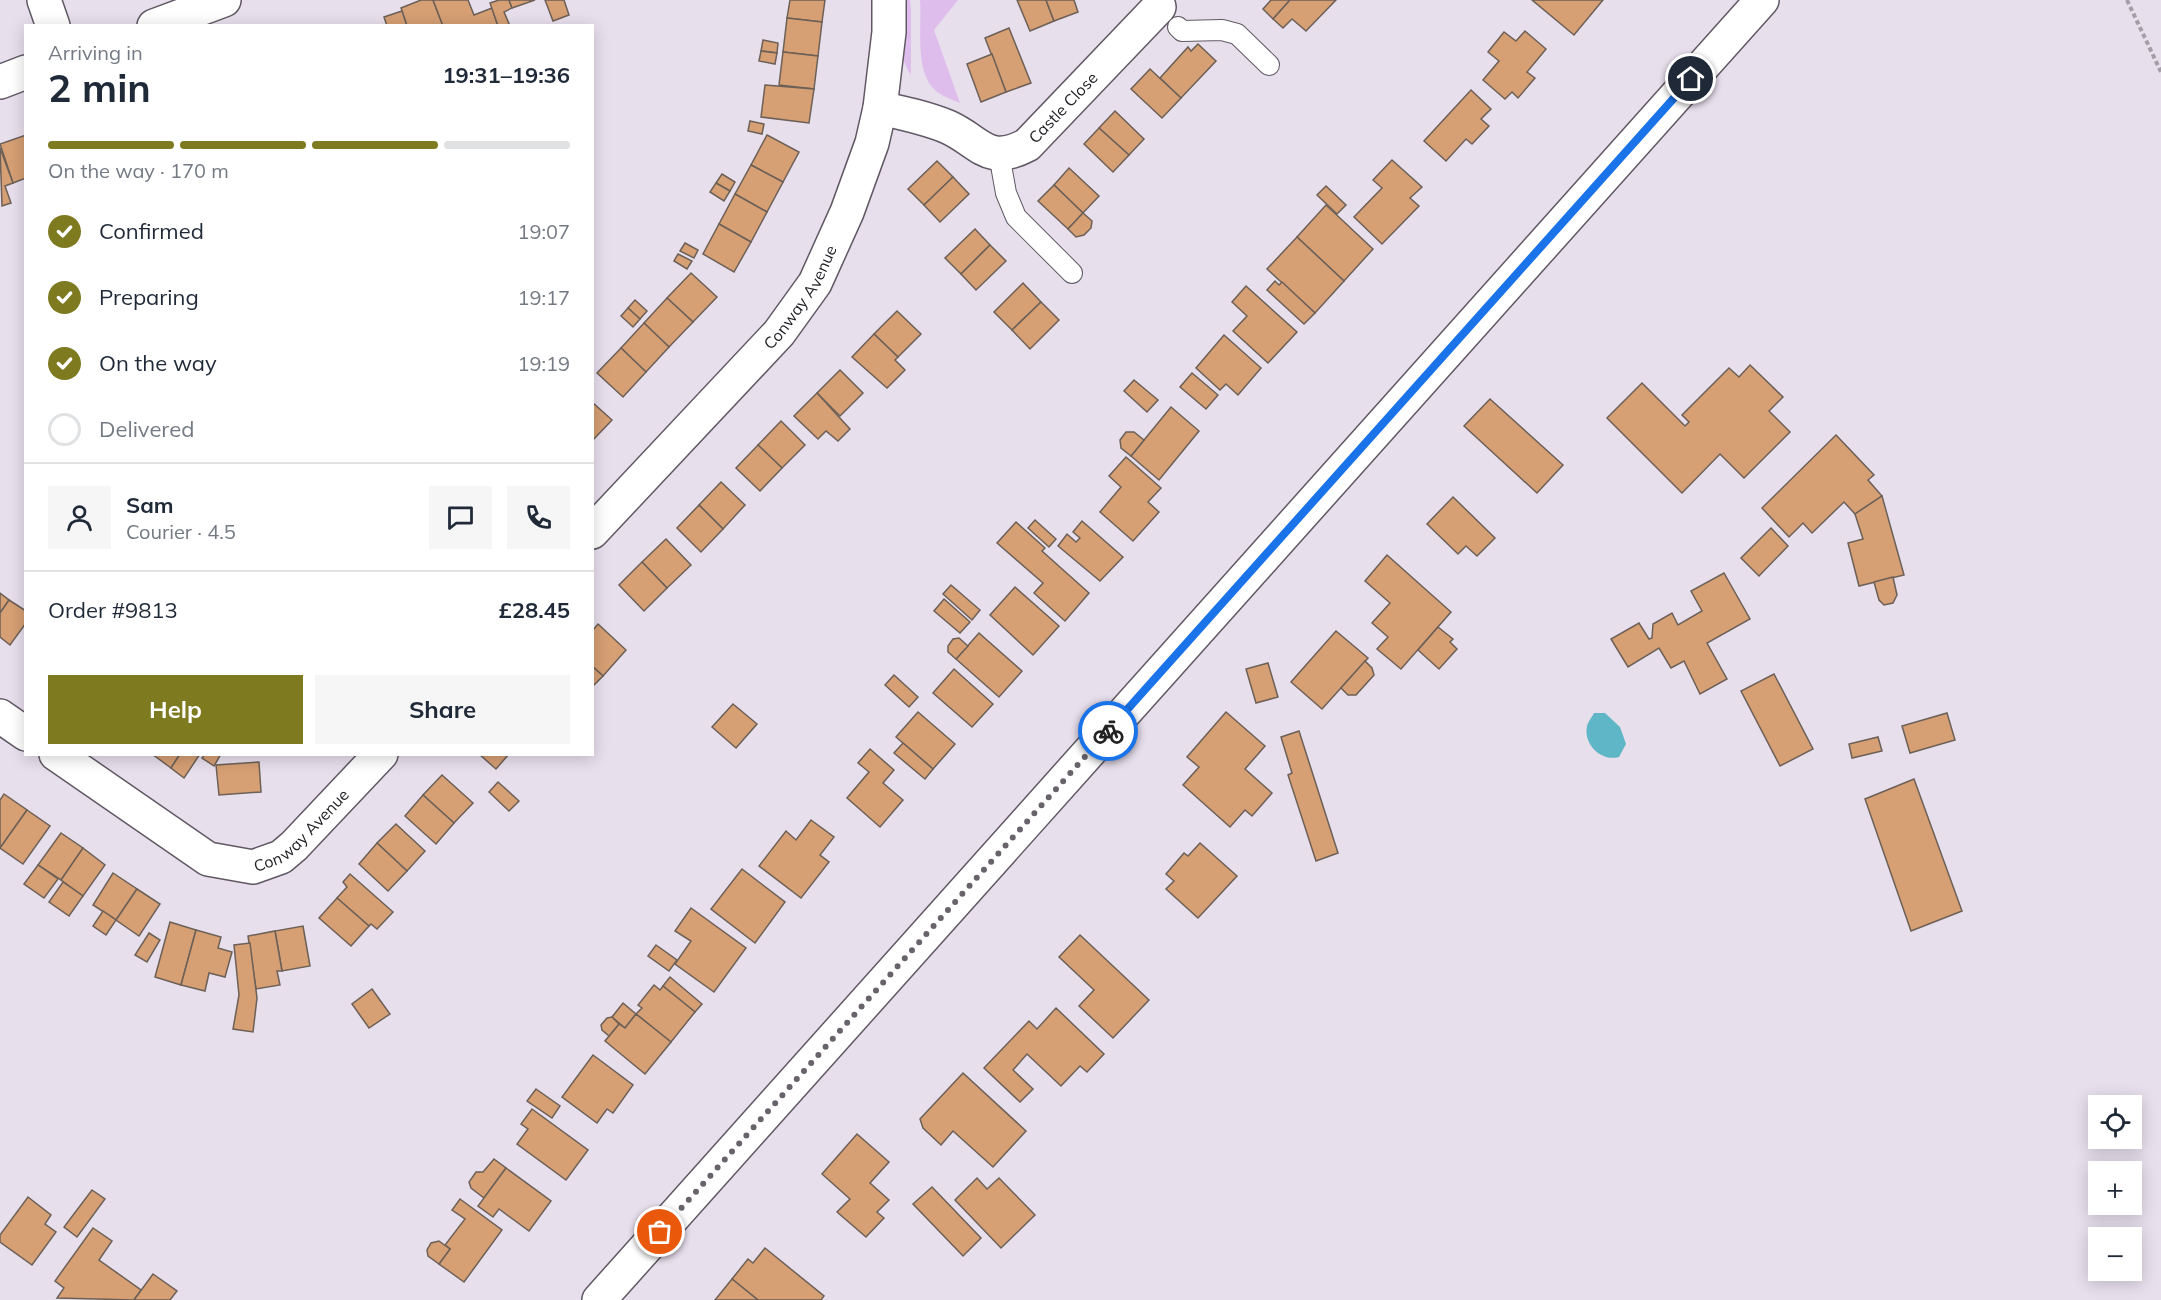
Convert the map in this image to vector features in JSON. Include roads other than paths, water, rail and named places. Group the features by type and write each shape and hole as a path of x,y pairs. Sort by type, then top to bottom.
{"street":[{"path":"44,0 52,24"},
{"path":"159,24 224,0"},
{"name":"Conway Avenue","path":"594,530 759,355 798,308 819,275 847,212 872,143 880,108 889,32 889,0"},
{"path":"598,1300 1762,0"},
{"name":"Castle Close","path":"999,154 1009,155 1027,145 1163,11"},
{"path":"0,82 24,73"},
{"path":"880,108 949,128 984,150 999,154"},
{"path":"0,716 24,733"},
{"name":"Conway Avenue","path":"59,756 208,859 231,865 253,867 281,857 294,846 379,756"}],"lane":[{"path":"1163,11 1182,31 1222,30 1237,34 1269,64"},
{"path":"999,154 1006,193 1016,217 1072,273"}],"water":[{"path":"1594,713 1605,713 1620,727 1626,744 1619,757 1606,757 1591,745 1586,733"}]}
